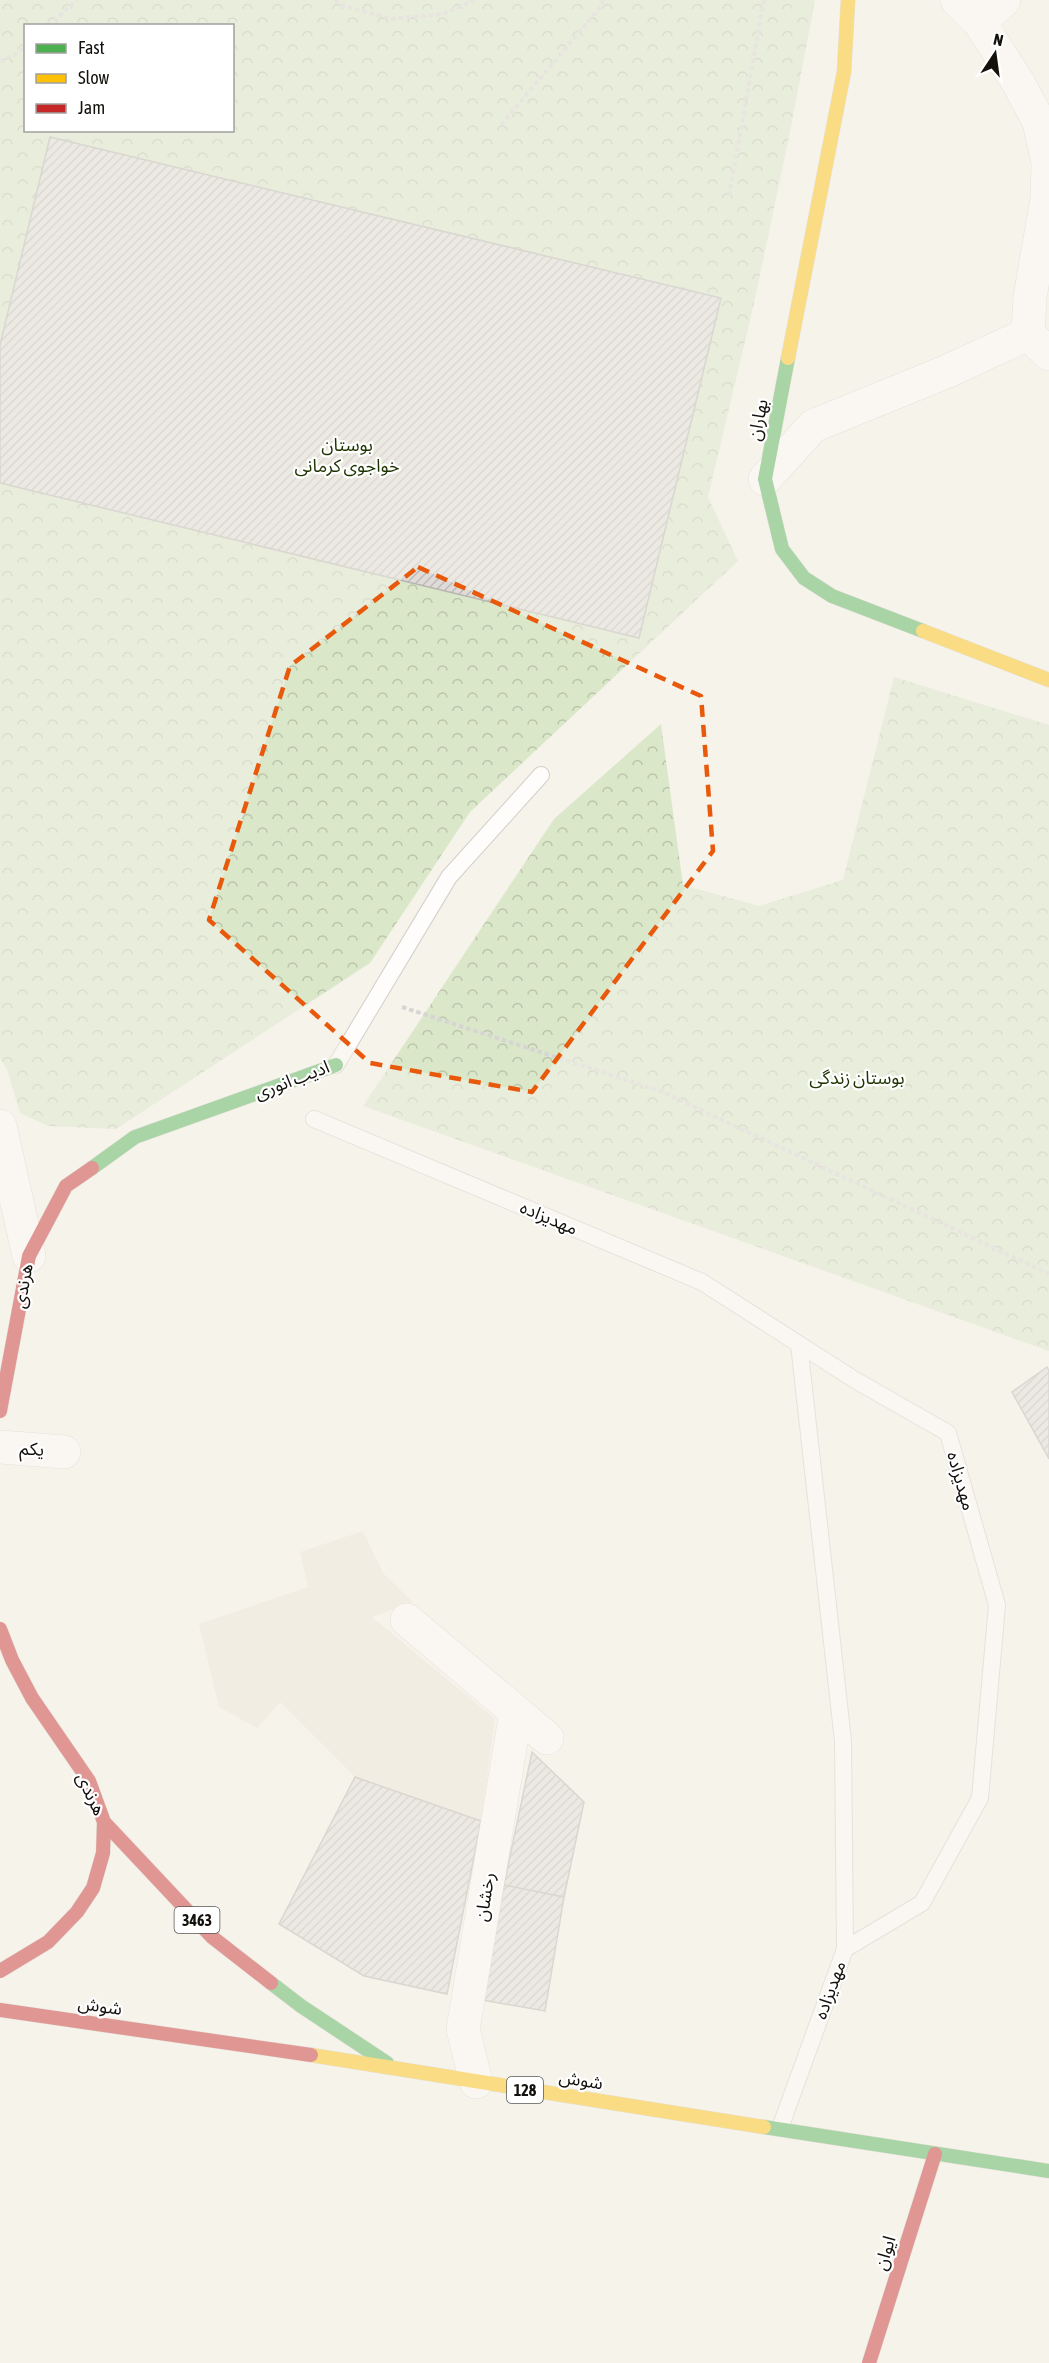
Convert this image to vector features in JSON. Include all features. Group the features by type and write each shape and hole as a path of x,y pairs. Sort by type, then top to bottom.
{"street":[{"name":"بهاران","path":"848,0 844,72 765,479 782,549 804,578 832,596 1049,680"},
{"path":"765,479 813,426 948,371 1038,344 1030,297 1047,199 1048,163 1039,122 1019,84 980,22 957,0"},
{"path":"980,22 1004,0"},
{"name":"ادیب انوری","path":"29,1256 66,1186 135,1137 336,1065"},
{"name":"هرندی","path":"0,1126 29,1256 0,1411"},
{"name":"یکم","path":"0,1447 64,1452"},
{"path":"407,1620 547,1738"},
{"name":"هرندی","path":"0,1629 6,1659 89,1781 104,1822 103,1853 93,1888 77,1912 48,1942 0,1971"},
{"name":"رخشان","path":"476,2082 463,2029 516,1712"},
{"name":"3463","path":"104,1822 212,1937 301,2006 394,2067"},
{"name":"شوش","path":"0,2010 394,2067 476,2082 1049,2171"},
{"name":"ایوان","path":"869,2363 935,2154"}],"lane":[{"name":"ادیب انوری","path":"336,1065 448,878 541,775"},
{"name":"مهدیزاده","path":"314,1119 702,1282 855,1380 948,1433 997,1605 980,1798 922,1903 845,1949 780,2128"},
{"path":"799,1344 843,1741 845,1949"}],"path":[{"path":"50,24 77,0"},
{"path":"335,0 341,4 392,18 443,14 475,0"},
{"path":"501,125 602,5 603,0"},
{"path":"729,196 764,0"},
{"path":"0,61 24,48"},
{"path":"376,998 663,1092 1049,1274"}],"highlighted area":[{"path":"418,567 701,696 713,851 532,1092 370,1063 209,920 290,666"}],"shaded area":[{"path":"363,1531 383,1573 413,1602 372,1617 495,1719 481,1821 355,1777 280,1702 257,1728 219,1707 199,1624 308,1587 300,1552"}],"green space":[{"name":"بوستان خواجوی کرمانی","path":"0,0 815,0 753,308 708,497 738,561 470,812 370,963 116,1129 48,1126 20,1113 7,1069 0,1058"},
{"name":"بوستان زندگی","path":"894,677 1049,725 1049,1351 363,1106 554,819 661,724 683,885 759,906 843,880"}],"building":[{"path":"50,137 721,298 639,638 0,483 0,345"},
{"path":"1047,1367 1049,1371 1049,1459 1012,1392"},
{"path":"532,1752 584,1802 564,1897 504,1885"},
{"path":"355,1777 481,1821 447,1994 364,1976 279,1924"},
{"path":"504,1885 564,1897 545,2011 482,2000"}],"traffic: fast":[{"path":"788,358 765,479 782,549 804,578 832,596 923,631"},
{"path":"92,1168 135,1137 336,1065"},
{"path":"271,1983 301,2006 387,2063"},
{"path":"764,2127 1049,2171"}],"traffic: slow":[{"path":"788,358 844,72 848,0"},
{"path":"923,631 1049,680"},
{"path":"311,2055 764,2127"}],"traffic: jam":[{"path":"0,1411 29,1256 66,1186 92,1168"},
{"path":"0,1629 12,1660 32,1698 89,1781 104,1822 103,1853 93,1888 77,1912 48,1942 0,1971"},
{"path":"104,1822 212,1937 271,1983"},
{"path":"0,2010 311,2055"},
{"path":"869,2363 935,2154"}]}
